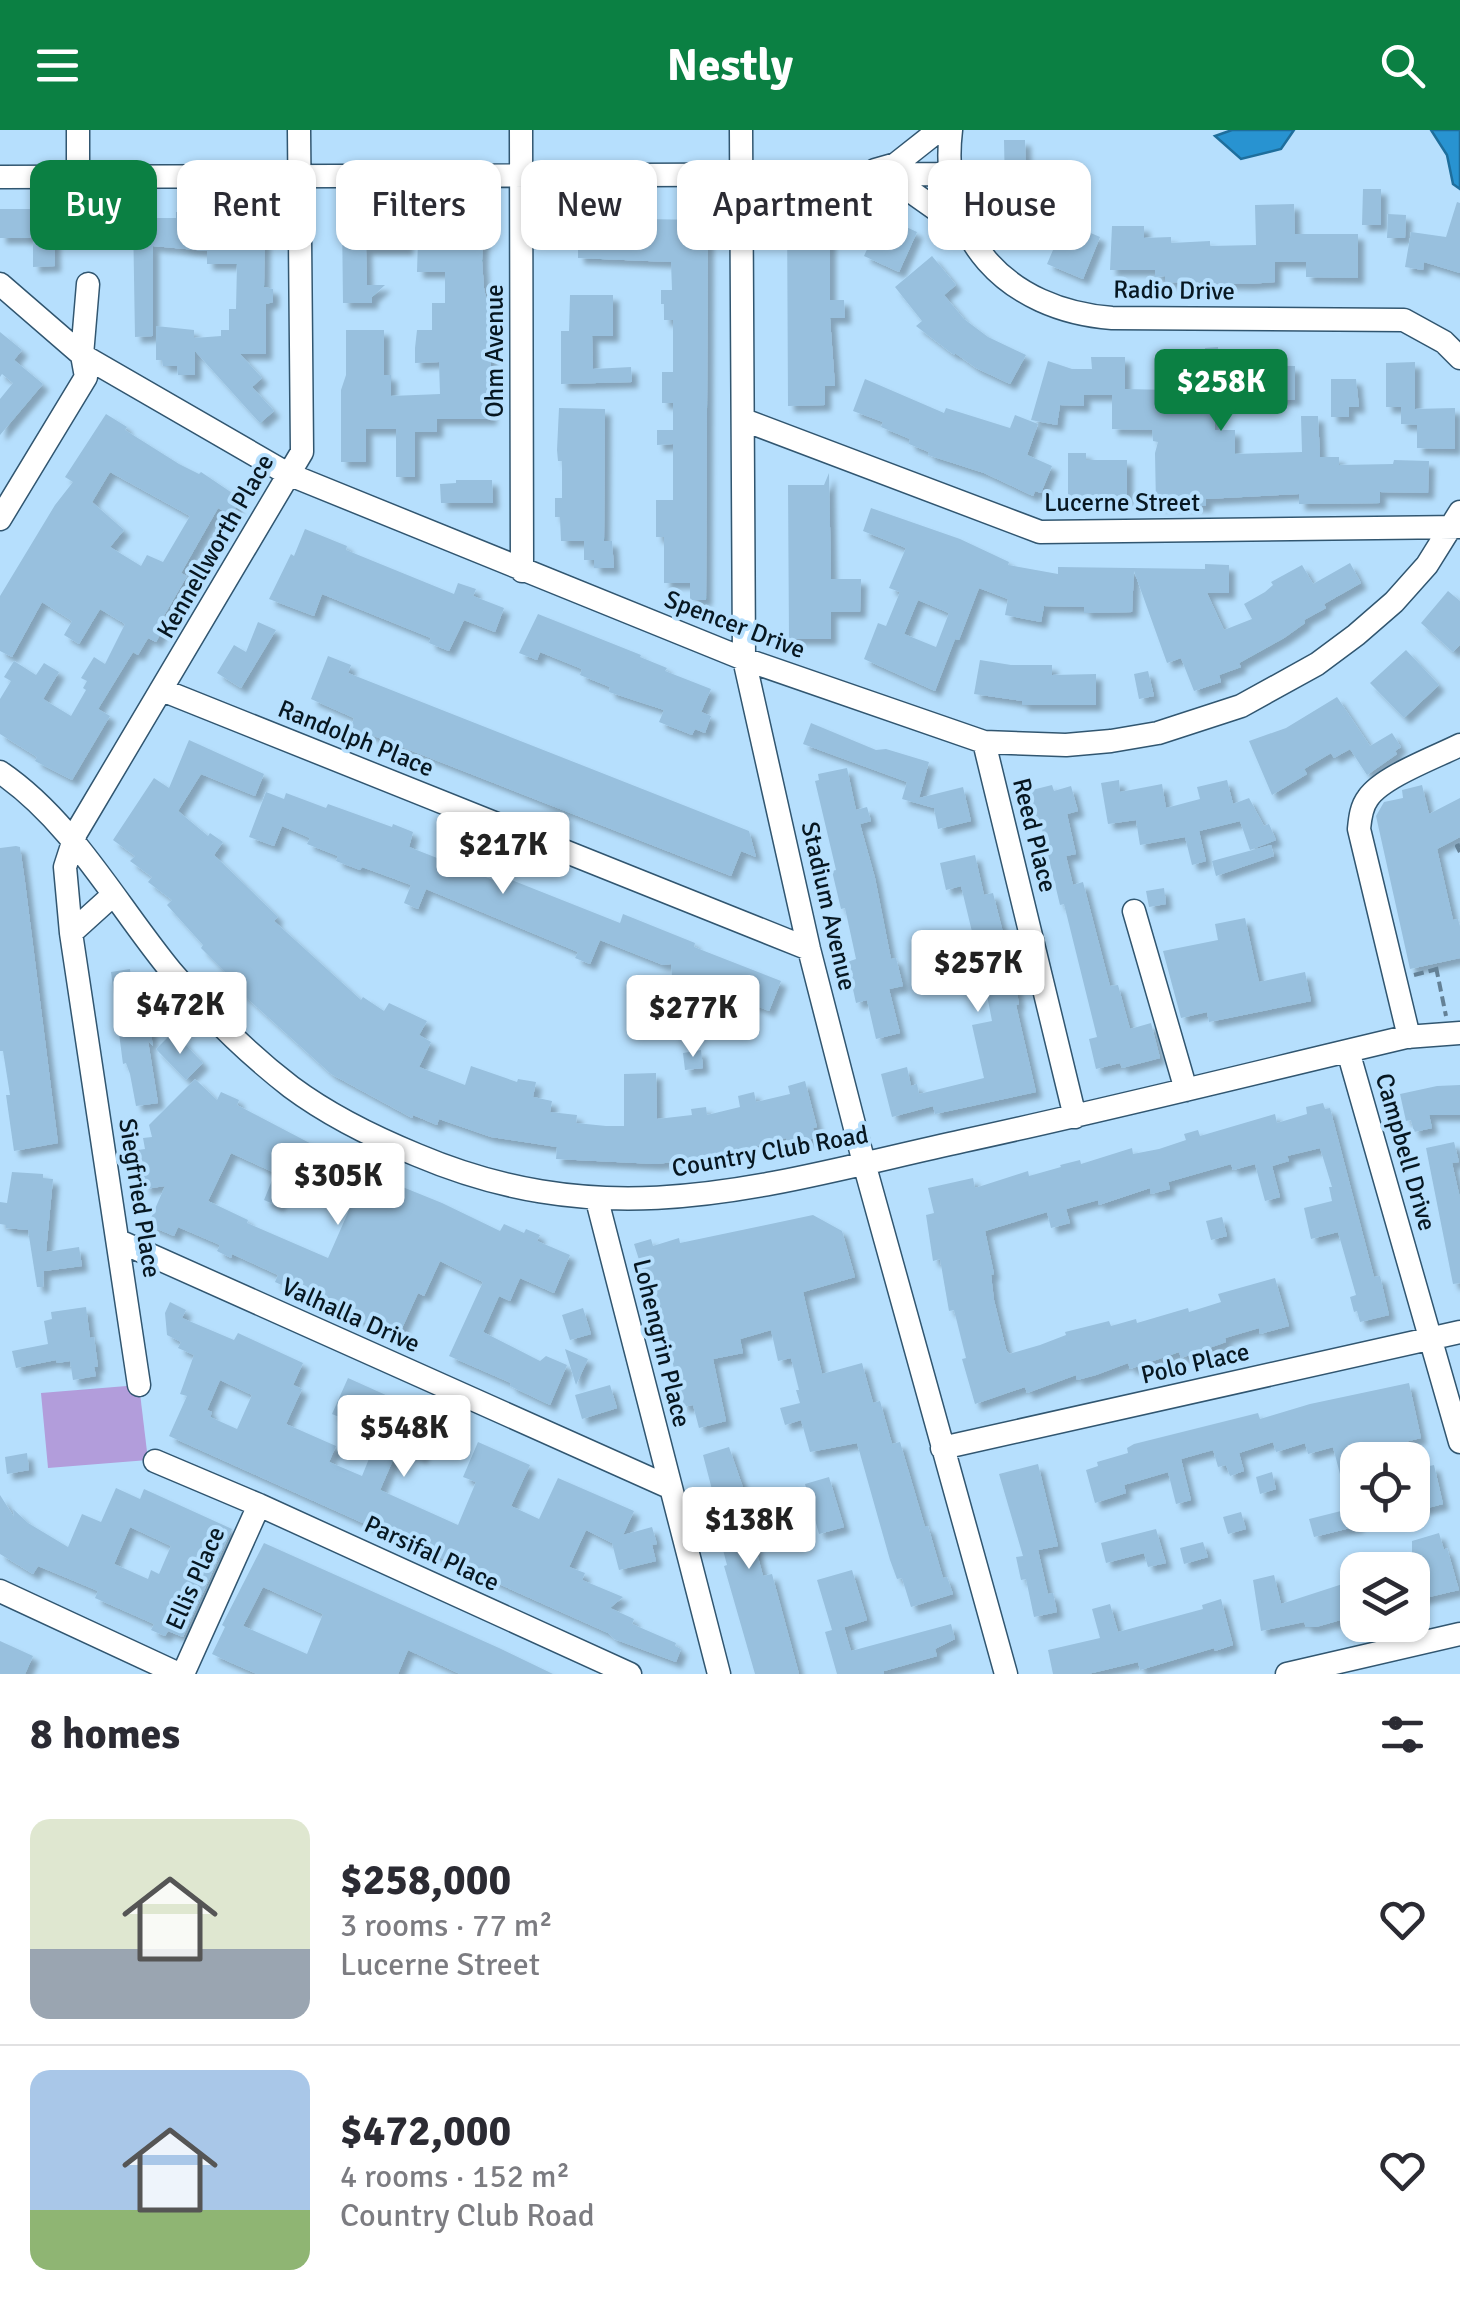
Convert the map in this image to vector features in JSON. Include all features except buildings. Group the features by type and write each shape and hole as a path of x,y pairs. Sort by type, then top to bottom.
{"street":[{"path":"78,130 78,160"},
{"name":"Kennellworth Place","path":"298,130 298,160"},
{"name":"Ohm Avenue","path":"520,130 522,571"},
{"name":"Stadium Avenue","path":"741,130 741,160"},
{"path":"901,160 939,130"},
{"name":"Radio Drive","path":"950,160 951,130"},
{"path":"316,177 677,175"},
{"path":"0,177 30,177"},
{"name":"Kennellworth Place","path":"72,841 302,452 299,250"},
{"name":"Stadium Avenue","path":"742,250 744,659 864,1163 1006,1674"},
{"name":"Radio Drive","path":"978,250 992,270 1044,301 1072,311 1112,318 1404,320 1444,342 1460,358"},
{"name":"Spencer Drive","path":"0,284 82,355 288,474 744,659 984,742 1111,742 1158,733 1241,706 1317,664 1356,636 1394,602 1457,522"},
{"path":"0,519 86,377 82,355 88,284"},
{"name":"Lucerne Street","path":"744,420 1040,532 1457,522"},
{"name":"Randolph Place","path":"162,690 810,948"},
{"name":"Reed Place","path":"984,742 1075,1116"},
{"path":"1409,1037 1358,829 1361,812 1379,786 1460,745"},
{"name":"Country Club Road","path":"0,772 48,813 203,1006 258,1061 315,1104 380,1139 455,1170 521,1190 597,1200 722,1192 1075,1116 1348,1050 1409,1037 1454,1033"},
{"name":"Siegfried Place","path":"72,841 65,867 72,934 139,1385"},
{"path":"72,934 113,895"},
{"path":"1134,911 1186,1090"},
{"name":"Campbell Drive","path":"1348,1050 1460,1442"},
{"name":"Lohengrin Place","path":"597,1200 719,1674"},
{"name":"Valhalla Drive","path":"119,1242 669,1487"},
{"name":"Polo Place","path":"942,1448 1460,1332"},
{"name":"Parsifal Place","path":"155,1461 259,1504 630,1674"},
{"name":"Ellis Place","path":"181,1674 259,1504"},
{"path":"0,1590 181,1674"},
{"path":"1287,1674 1460,1634"}],"path":[{"path":"1436,966 1454,1033"}],"shaded area":[{"path":"139,1385 148,1460 48,1468 41,1393"}],"water":[{"path":"1232,130 1294,130 1281,149 1241,159 1215,136"},
{"path":"1431,130 1460,130 1460,189 1453,184 1447,155"}]}
